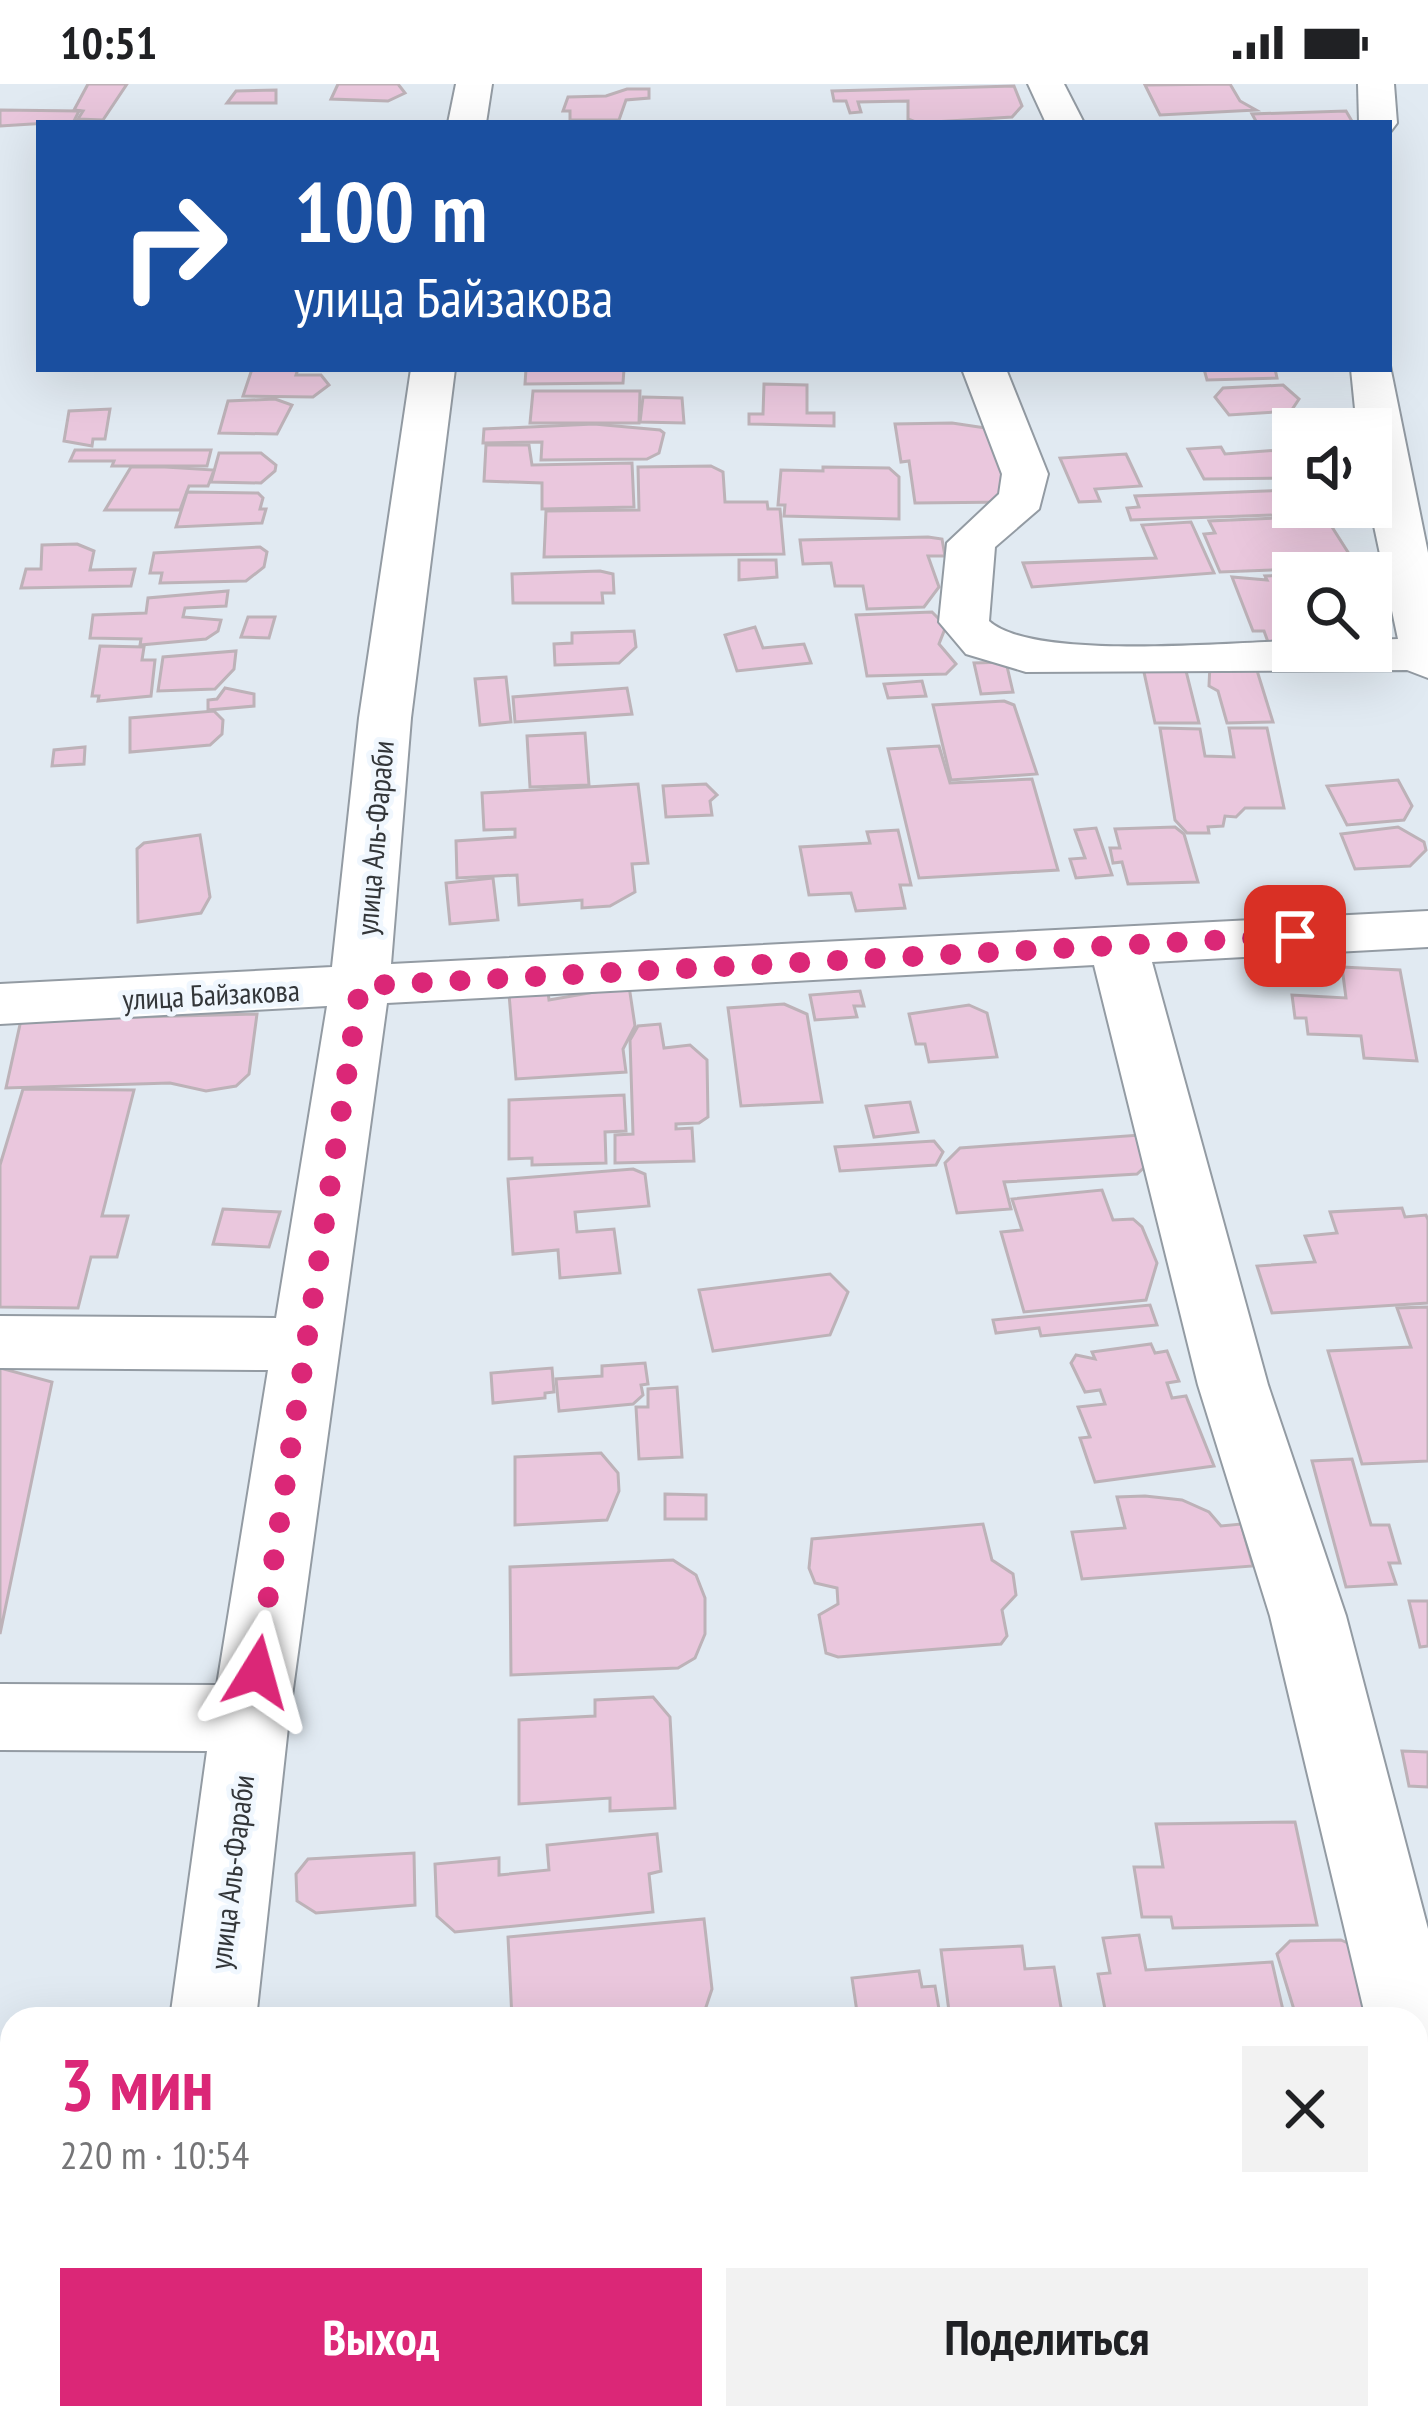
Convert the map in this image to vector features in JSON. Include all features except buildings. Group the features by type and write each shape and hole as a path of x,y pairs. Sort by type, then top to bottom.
{"street":[{"path":"468,120 474,84"},
{"path":"1046,84 1064,120"},
{"path":"1376,84 1378,120"},
{"name":"улица Аль-Фараби","path":"214,2007 250,1718 360,986 385,718 433,372"},
{"path":"985,372 1025,474 1022,499 971,543 964,622 976,638 998,650 1042,659 1427,659 1382,453 1373,372"},
{"name":"улица Байзакова","path":"0,1004 1428,929"},
{"path":"1118,945 1233,1385 1308,1616 1406,2007"},
{"path":"0,1342 308,1345"},
{"path":"0,1717 250,1718"}],"route":[{"path":"257,1672 360,986 1295,936"}]}
